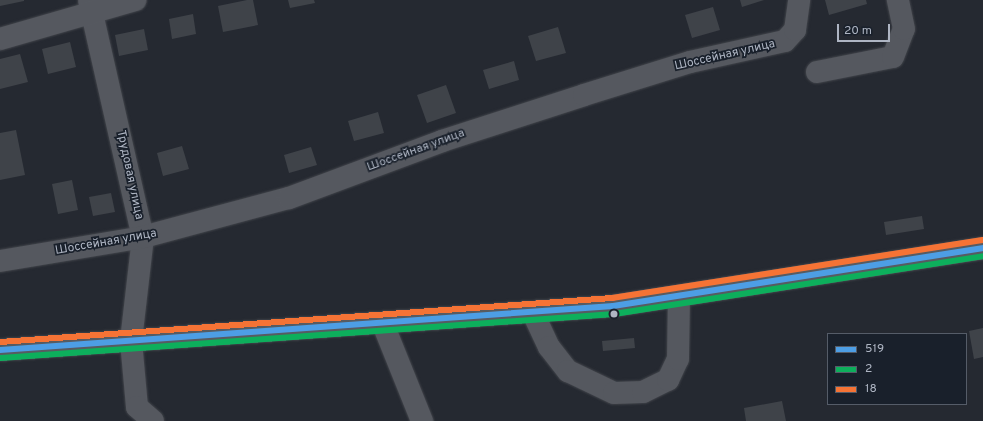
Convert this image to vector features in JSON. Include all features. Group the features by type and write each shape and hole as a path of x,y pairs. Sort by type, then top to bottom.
{"main road":[{"path":"0,350 533,314 679,297 983,248"}],"street":[{"path":"0,39 91,5 135,0"},
{"name":"Шоссейная улица","path":"0,261 143,237 289,198 442,141 667,69 785,41 795,30 799,0"},
{"path":"818,72 893,57 904,29 898,0"},
{"name":"Трудовая улица","path":"91,5 143,237 131,341 137,407 153,421"},
{"path":"533,314 549,347 568,371 586,382 614,393 643,392 668,380 678,359 679,297"},
{"path":"383,324 422,421"}],"building":[{"path":"0,0 24,0 24,1 0,6"},
{"path":"253,0 258,25 223,32 218,6"},
{"path":"288,0 314,0 315,3 290,8"},
{"path":"740,0 764,0 742,7"},
{"path":"825,0 866,0 867,4 829,15"},
{"path":"713,7 720,30 692,38 685,15"},
{"path":"193,14 196,34 172,39 169,19"},
{"path":"558,27 566,53 536,61 528,36"},
{"path":"144,29 148,50 119,56 115,35"},
{"path":"70,42 76,67 48,74 42,49"},
{"path":"20,54 28,82 0,89 0,59"},
{"path":"514,61 519,80 489,89 483,70"},
{"path":"446,85 456,113 427,123 417,95"},
{"path":"378,112 384,133 354,141 348,121"},
{"path":"16,130 25,175 0,180 0,133"},
{"path":"182,146 189,169 163,176 157,153"},
{"path":"311,147 317,165 289,173 284,155"},
{"path":"72,180 78,210 58,214 52,184"},
{"path":"111,193 115,212 93,216 89,197"},
{"path":"922,216 924,229 886,235 884,222"},
{"path":"983,328 983,357 974,359 969,331"},
{"path":"634,338 635,348 603,351 602,341"},
{"path":"782,401 786,421 746,421 744,408"}],"transit line":[{"name":"18","path":"0,342 612,298 982,240"},
{"name":"519","path":"0,350 613,306 983,248"},
{"name":"2","path":"1,358 614,314 983,256"}]}
